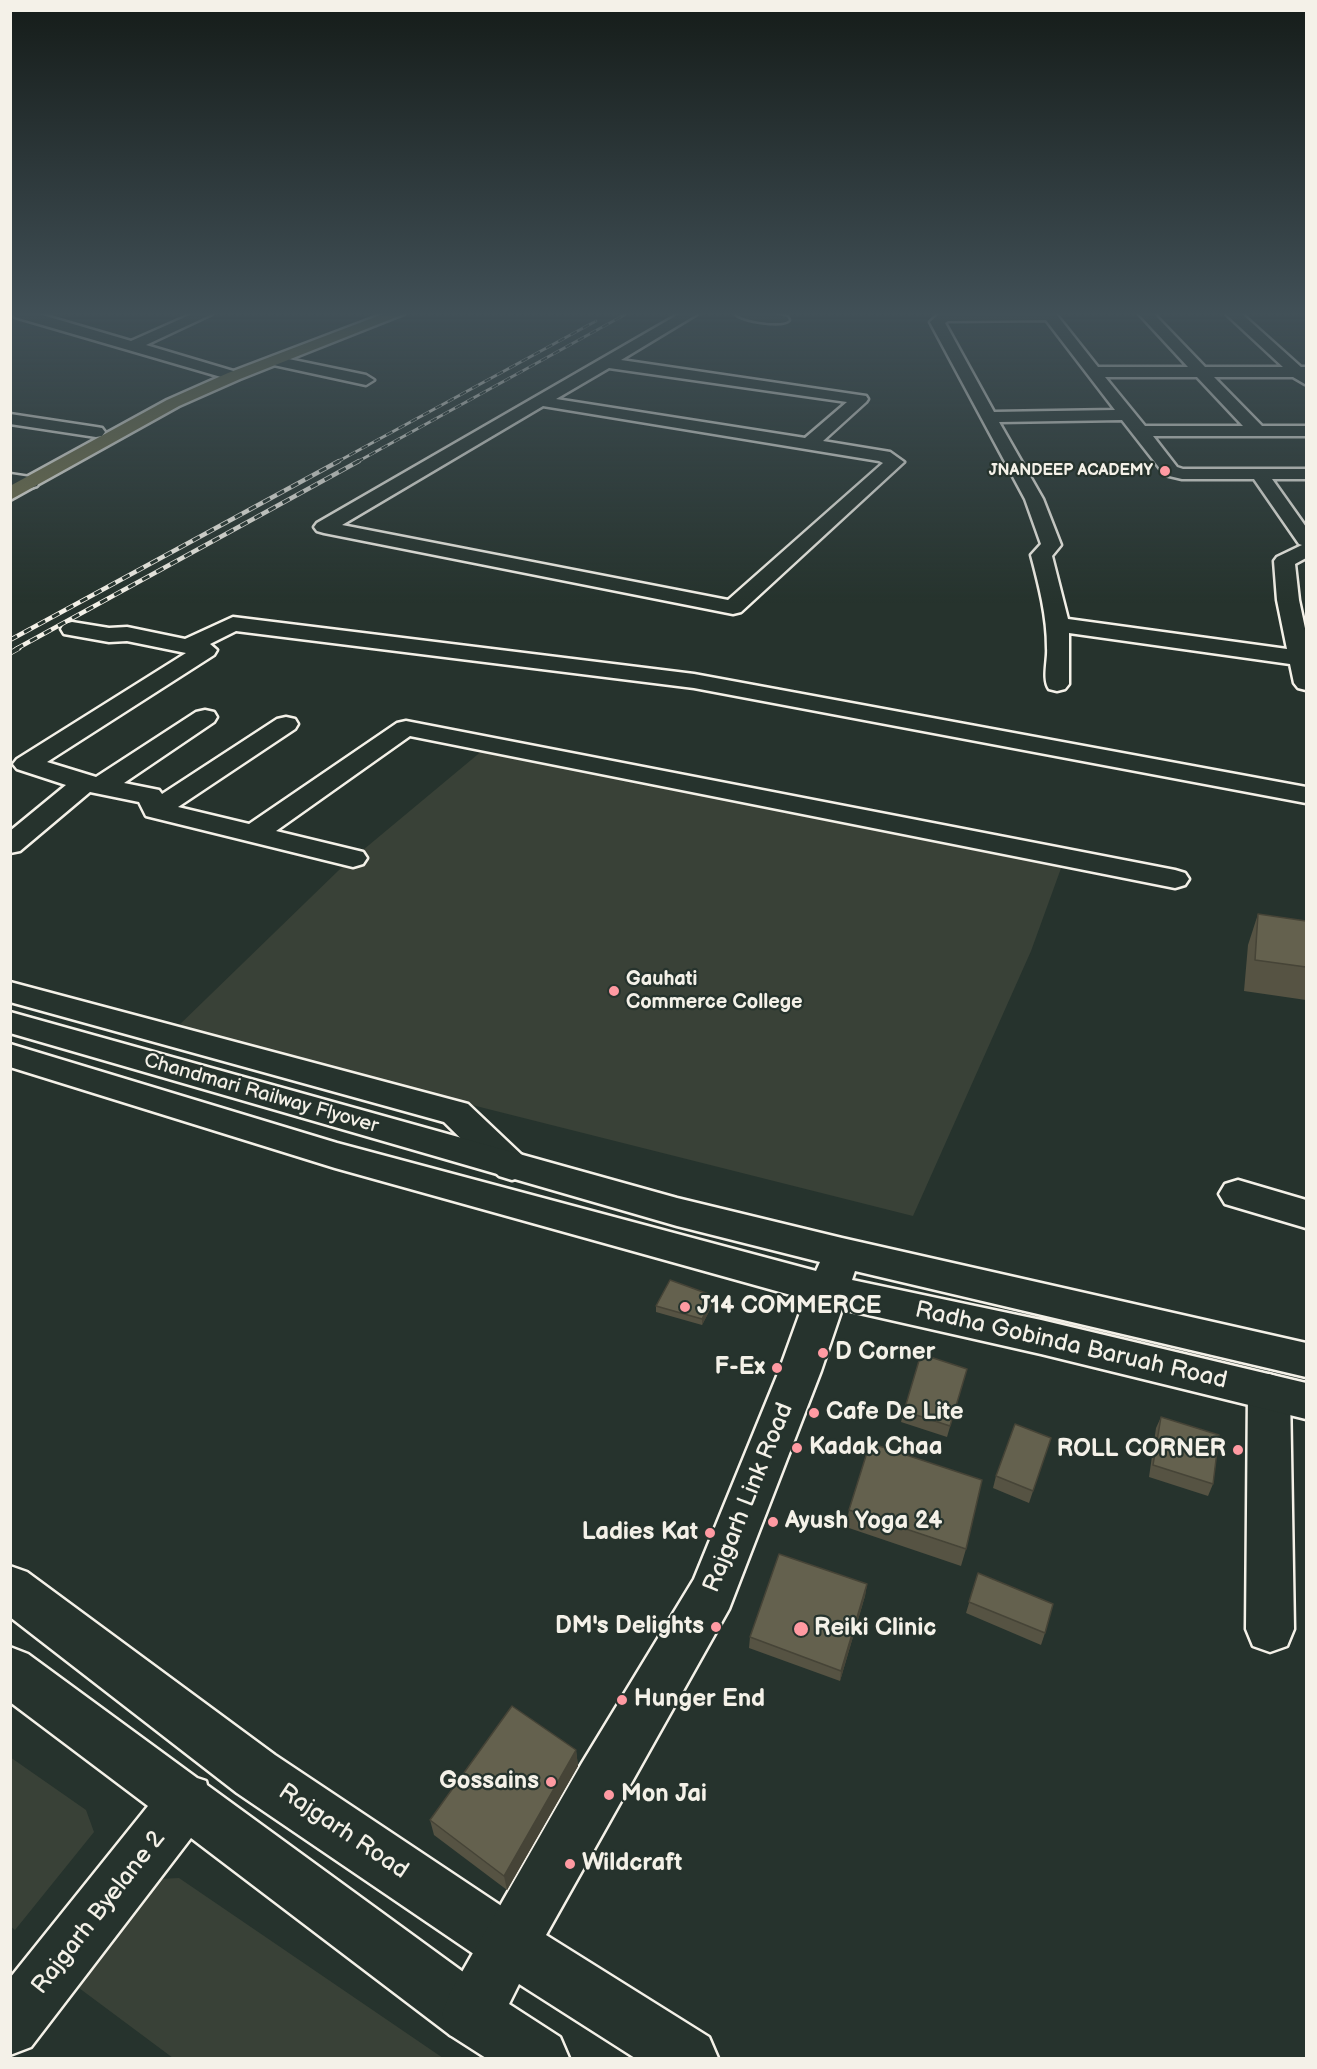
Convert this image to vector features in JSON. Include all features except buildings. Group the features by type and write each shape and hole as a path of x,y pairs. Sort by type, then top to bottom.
{"main road":[{"path":"15,483 96,432 146,411"},
{"path":"15,483 158,411"}],"street":[{"path":"524,411 324,527 733,607 895,462 884,456 600,411"},
{"path":"809,444 847,411"},
{"path":"986,411 1034,499 1051,545 1041,555 1059,625 1060,656 1057,684"},
{"path":"1121,411 1140,430 1171,471 1182,474 1306,474"},
{"path":"1238,411 1257,431"},
{"path":"990,417 1125,416"},
{"path":"10,418 96,432"},
{"path":"1140,430 1306,431"},
{"path":"1259,474 1306,540"},
{"path":"1306,550 1284,561 1298,610 1306,683"},
{"path":"188,646 233,624 694,681 1306,795"},
{"path":"1059,625 1112,629 1243,651 1305,658"},
{"path":"72,629 110,635 127,634 206,650 26,764 93,785 150,796 156,810"},
{"path":"10,845 93,785 205,717"},
{"path":"156,810 286,724"},
{"path":"253,834 406,728 1175,879"},
{"path":"156,810 353,858"},
{"path":"10,992 456,1113 512,1167"},
{"name":"Chandmari Railway Flyover","path":"10,1022 512,1167"},
{"name":"Chandmari Railway Flyover","path":"10,1055 335,1155 488,1197"},
{"name":"Radha Gobinda Baruah Road","path":"512,1167 599,1209"},
{"path":"1238,1194 1306,1214"},
{"name":"Radha Gobinda Baruah Road","path":"488,1197 599,1209 835,1272 1041,1337 1288,1397"},
{"name":"Radha Gobinda Baruah Road","path":"835,1272 1306,1360"},
{"name":"Rajgarh Link Road","path":"471,2014 712,1593 800,1371 835,1272"},
{"path":"1270,1629 1288,1397"},
{"name":"Rajgarh Road","path":"10,1588 256,1774 510,1945 688,2058"},
{"path":"10,1671 187,1800 471,2014 539,2058"},
{"name":"Rajgarh Byelane 2","path":"10,2026 187,1800"}],"shaded area":[{"name":"Gauhati Commerce College","path":"489,745 1068,849 1031,951 913,1216 174,1030 339,870"},
{"path":"10,1757 86,1810 94,1832 15,1930 10,1926"},
{"path":"179,1878 443,2058 173,2058 75,1985 160,1879"}],"railway":[{"path":"337,462 432,411"},
{"path":"357,462 451,411"},
{"path":"10,640 339,461"},
{"path":"16,649 359,461"},
{"path":"10,653 19,648"}],"place":[{"name":"JNANDEEP ACADEMY","path":"1165,471"},
{"name":"Gauhati Commerce College","path":"614,991"},
{"name":"J14 COMMERCE","path":"685,1307"},
{"name":"D Corner","path":"823,1353"},
{"name":"F-Ex","path":"777,1368"},
{"name":"Cafe De Lite","path":"814,1413"},
{"name":"Kadak Chaa","path":"797,1448"},
{"name":"ROLL CORNER","path":"1238,1450"},
{"name":"Ayush Yoga 24","path":"773,1522"},
{"name":"Ladies Kat","path":"710,1533"},
{"name":"DM's Delights","path":"716,1627"},
{"name":"Reiki Clinic","path":"801,1629"},
{"name":"Hunger End","path":"622,1700"},
{"name":"Gossains","path":"551,1782"},
{"name":"Mon Jai","path":"609,1795"},
{"name":"Wildcraft","path":"570,1864"}]}
